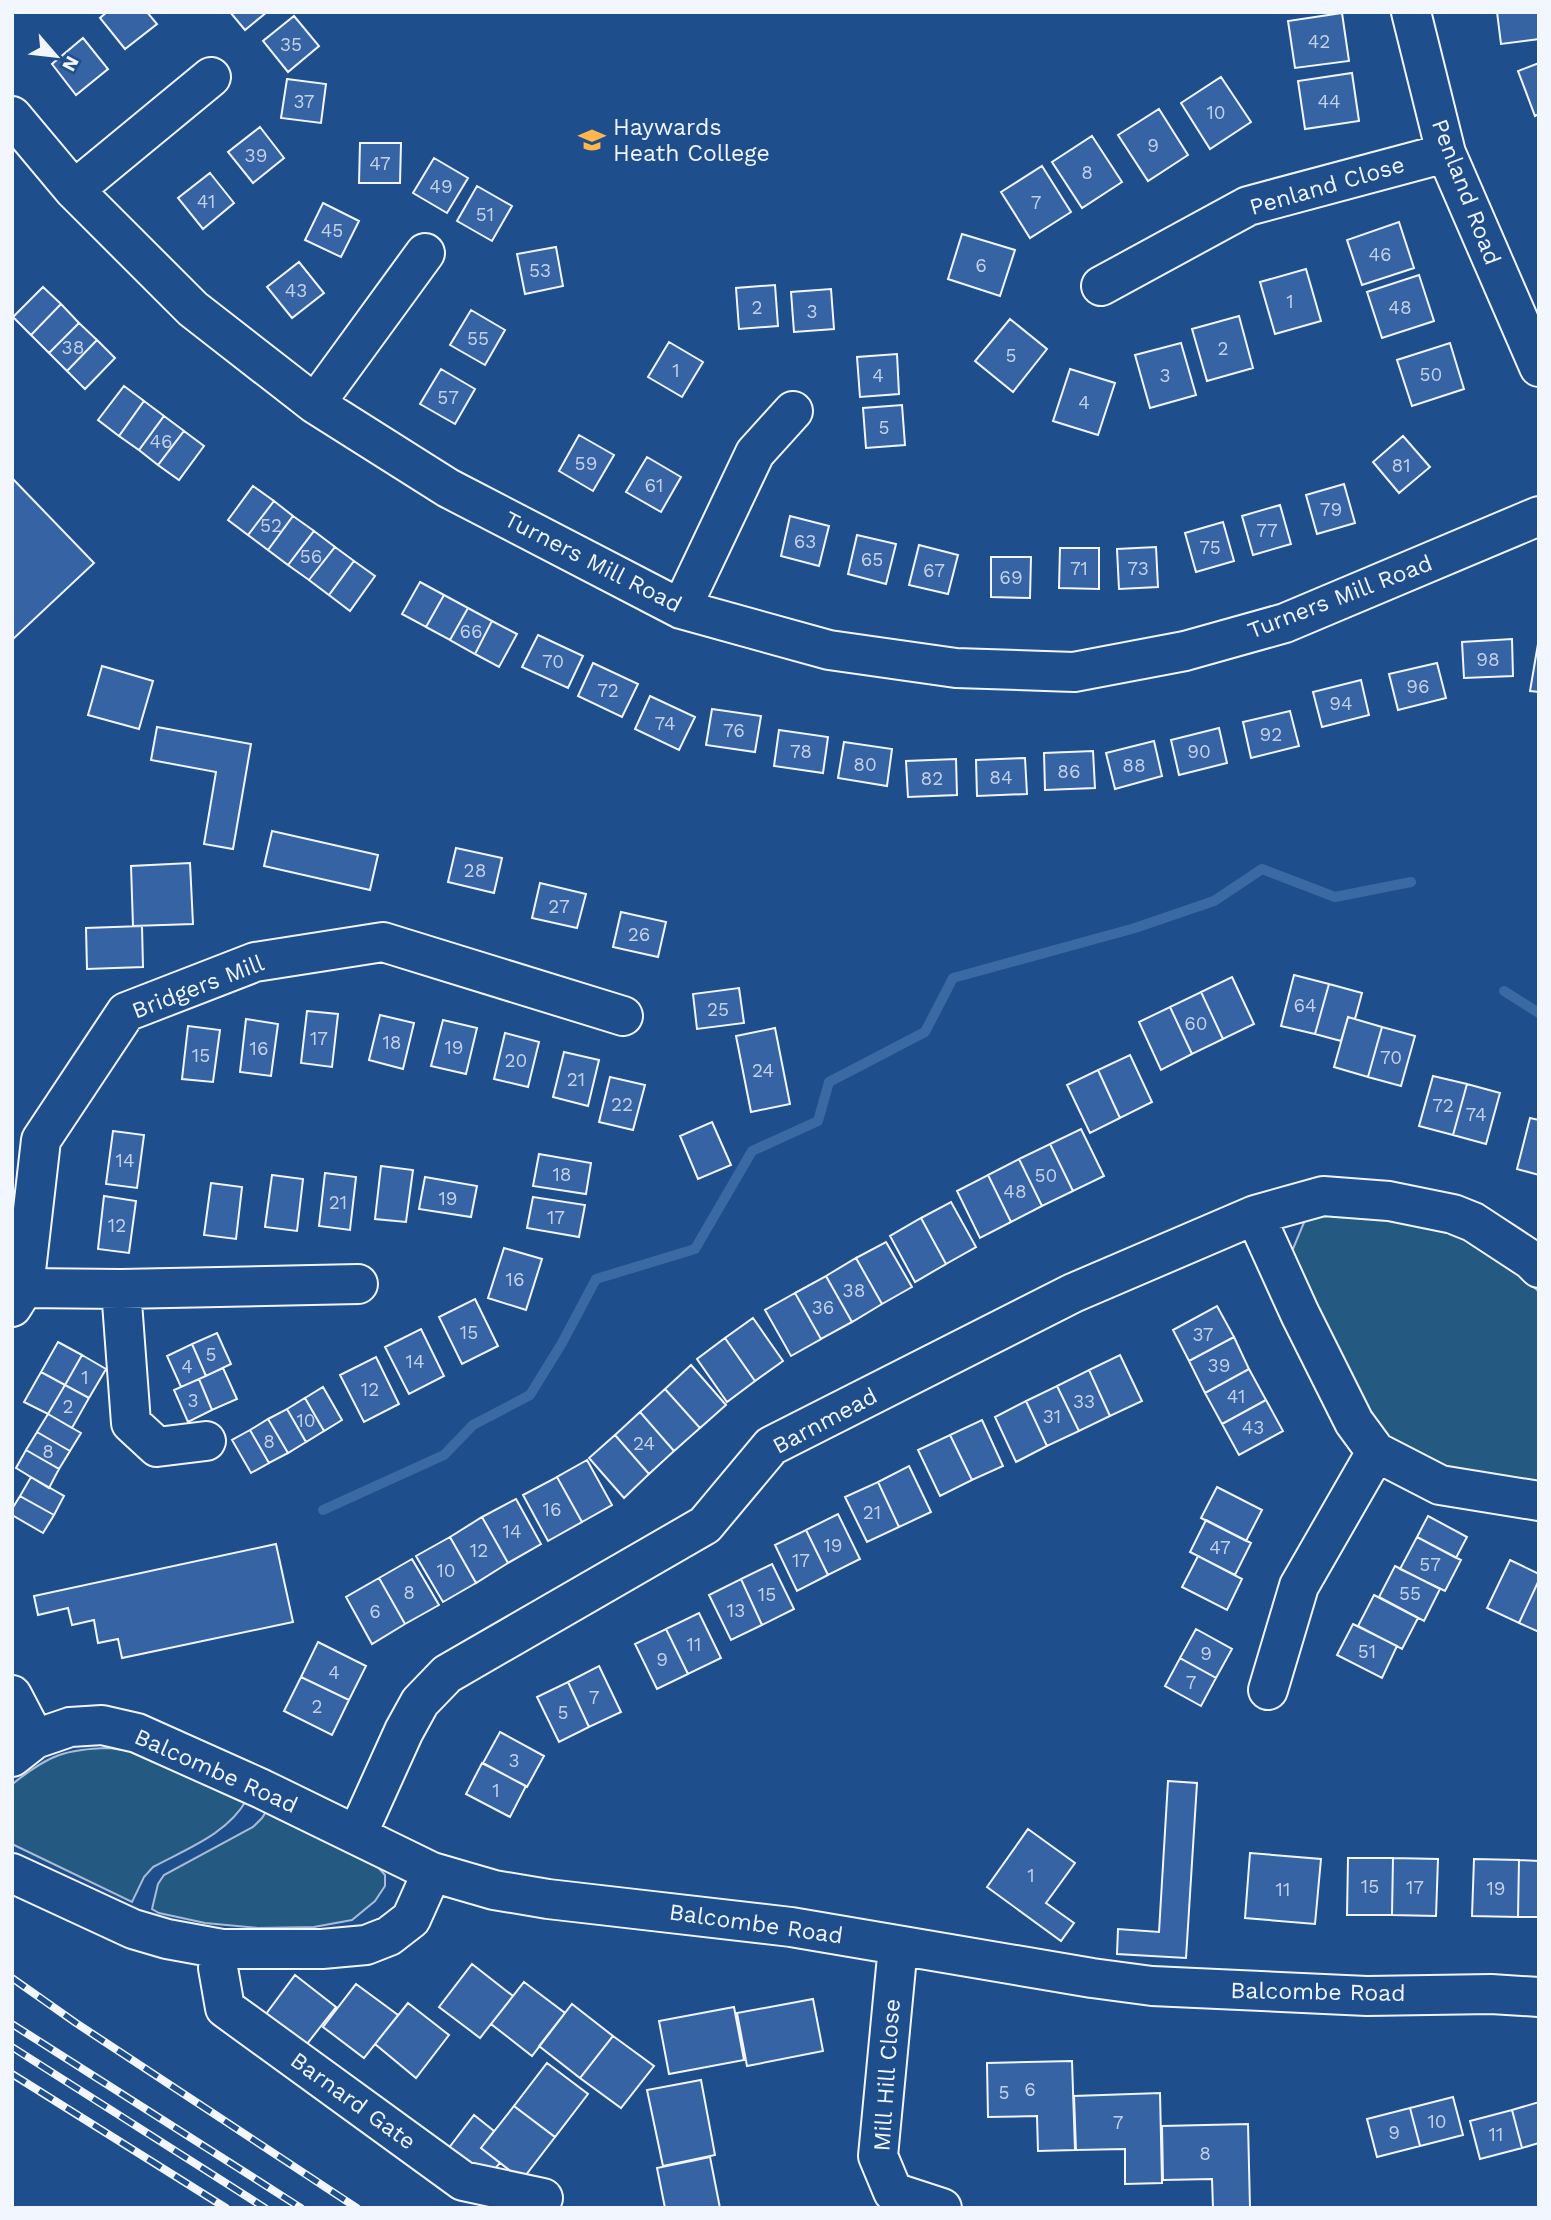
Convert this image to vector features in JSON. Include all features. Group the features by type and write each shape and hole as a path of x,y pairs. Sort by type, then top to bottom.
{"street":[{"name":"Penland Road","path":"1411,12 1446,153 1539,367"},
{"path":"74,190 211,78"},
{"name":"Turners Mill Road","path":"12,116 74,190 194,309 315,404 448,488 681,609 829,650 956,668 1074,671 1185,651 1285,623 1539,516"},
{"name":"Penland Close","path":"1101,286 1248,206 1446,153"},
{"path":"315,404 425,253"},
{"path":"681,609 755,453 793,411"},
{"name":"Bridgers Mill","path":"18,1297 41,1140 126,1012 255,962 383,942 623,1016"},
{"name":"Barnmead","path":"357,1835 414,1711 447,1674 705,1525 771,1446 1073,1293 1255,1215 1323,1196 1389,1201 1453,1214 1474,1222 1539,1268"},
{"path":"1255,1215 1300,1314 1354,1422 1376,1452 1440,1485 1539,1501"},
{"path":"18,1297 121,1289 358,1284"},
{"path":"121,1289 131,1423 157,1447 206,1441"},
{"path":"1268,1690 1299,1586 1376,1452"},
{"path":"12,1695 24,1748"},
{"name":"Balcombe Road","path":"24,1748 70,1727 102,1726 137,1733 262,1789 432,1871 494,1890 548,1899 791,1927 1152,1986 1367,1996 1491,1994 1539,1997"},
{"path":"12,1872 133,1929 167,1939 222,1949 322,1949 366,1945 389,1936 411,1919 432,1871"},
{"name":"Mill Hill Close","path":"898,1946 878,2156 893,2192 942,2208"},
{"name":"Barnard Gate","path":"222,1949 218,1968 225,2008 463,2181 544,2198"}],"shaded area":[{"path":"1326,1207 1453,1228 1522,1275 1539,1292 1539,1481 1444,1468 1384,1436 1367,1411 1290,1256 1305,1220"},
{"path":"109,1748 144,1753 247,1799 239,1811 218,1831 153,1867 144,1877 132,1902 12,1844 12,1785 15,1782 38,1765 59,1755"},
{"path":"267,1810 377,1866 385,1875 385,1886 375,1901 352,1920 314,1927 258,1928 205,1923 152,1909 158,1884 164,1875 253,1827"}],"building":[{"path":"107,12 147,12 157,24 125,49 100,18"},
{"path":"230,12 267,12 245,30"},
{"path":"1497,12 1539,12 1539,39 1501,44"},
{"path":"1342,13 1349,61 1295,68 1288,21"},
{"path":"294,16 319,46 288,72 263,41"},
{"path":"83,38 108,69 76,95 52,64"},
{"path":"1539,63 1539,114 1535,116 1518,71"},
{"path":"1352,73 1359,121 1305,129 1298,81"},
{"path":"1221,77 1251,122 1210,149 1181,103"},
{"path":"287,79 326,84 321,123 281,118"},
{"path":"1159,109 1188,155 1148,181 1118,135"},
{"path":"260,127 284,158 253,183 228,152"},
{"path":"1092,136 1122,182 1082,208 1052,162"},
{"path":"360,143 401,143 400,183 359,183"},
{"path":"434,158 468,178 447,213 413,193"},
{"path":"1042,166 1071,212 1030,238 1001,192"},
{"path":"210,173 234,203 203,229 178,198"},
{"path":"477,186 512,206 492,241 457,221"},
{"path":"323,203 359,221 341,257 305,240"},
{"path":"1399,222 1414,268 1362,285 1347,240"},
{"path":"962,234 1015,250 1000,296 948,279"},
{"path":"556,247 563,286 525,294 517,254"},
{"path":"299,262 324,293 292,318 267,287"},
{"path":"1306,269 1321,321 1275,334 1260,282"},
{"path":"1419,275 1434,321 1382,338 1367,292"},
{"path":"775,285 778,326 739,329 736,288"},
{"path":"43,287 61,304 31,335 13,317"},
{"path":"831,289 834,329 794,332 791,292"},
{"path":"61,304 79,323 49,353 31,335"},
{"path":"471,310 505,330 485,365 450,345"},
{"path":"1239,316 1253,368 1207,381 1192,329"},
{"path":"1010,319 1047,349 1013,392 975,361"},
{"path":"79,323 97,340 67,371 49,353"},
{"path":"97,340 115,358 85,389 67,371"},
{"path":"669,342 703,362 682,397 648,377"},
{"path":"1181,343 1196,395 1150,408 1135,355"},
{"path":"1450,343 1464,389 1412,406 1397,360"},
{"path":"897,354 899,394 860,397 857,357"},
{"path":"441,369 475,389 455,424 420,404"},
{"path":"1070,369 1115,383 1098,435 1053,421"},
{"path":"124,386 144,401 119,436 98,420"},
{"path":"144,401 164,416 139,450 119,436"},
{"path":"902,405 905,445 866,448 863,408"},
{"path":"164,416 184,431 158,465 139,450"},
{"path":"184,431 204,446 179,480 158,465"},
{"path":"579,435 614,455 593,491 559,471"},
{"path":"1403,436 1430,467 1399,493 1373,462"},
{"path":"647,457 681,477 661,512 626,492"},
{"path":"12,478 94,563 12,640"},
{"path":"1344,484 1355,523 1317,534 1306,495"},
{"path":"253,486 274,501 248,535 228,520"},
{"path":"274,501 293,516 268,550 248,535"},
{"path":"1280,505 1291,544 1253,555 1242,516"},
{"path":"293,516 314,531 288,565 268,550"},
{"path":"790,516 829,526 819,566 781,556"},
{"path":"1223,522 1234,561 1196,572 1185,533"},
{"path":"314,531 335,547 309,580 288,565"},
{"path":"857,535 896,544 886,584 848,574"},
{"path":"919,545 958,555 948,594 909,585"},
{"path":"335,547 354,561 329,595 309,580"},
{"path":"1156,547 1158,587 1119,589 1117,549"},
{"path":"1060,548 1099,548 1099,589 1059,588"},
{"path":"991,557 1031,557 1030,598 991,597"},
{"path":"354,561 375,576 350,611 329,595"},
{"path":"420,582 444,595 426,627 402,614"},
{"path":"444,595 468,608 450,640 426,627"},
{"path":"468,608 492,621 475,654 450,640"},
{"path":"492,621 517,634 499,667 475,654"},
{"path":"538,635 583,656 568,688 522,667"},
{"path":"1539,638 1539,692 1530,691"},
{"path":"1512,639 1513,676 1464,678 1462,642"},
{"path":"593,663 638,684 622,717 578,696"},
{"path":"1437,663 1446,698 1398,710 1389,674"},
{"path":"102,666 153,681 139,729 88,715"},
{"path":"1361,680 1369,715 1322,727 1313,692"},
{"path":"650,696 695,717 679,750 635,729"},
{"path":"712,709 761,716 755,752 706,745"},
{"path":"1290,711 1299,746 1251,758 1243,722"},
{"path":"157,727 251,744 233,849 204,844 216,772 151,760"},
{"path":"1219,728 1227,763 1179,775 1171,740"},
{"path":"779,730 828,737 823,773 774,766"},
{"path":"1154,741 1162,776 1115,789 1106,753"},
{"path":"844,742 892,749 887,786 838,778"},
{"path":"1093,751 1095,788 1045,790 1044,753"},
{"path":"1025,758 1027,794 977,796 976,760"},
{"path":"956,759 957,795 908,797 906,761"},
{"path":"272,831 378,855 370,890 264,866"},
{"path":"456,848 502,858 494,893 448,882"},
{"path":"190,863 193,924 133,926 131,866"},
{"path":"540,883 586,894 577,928 532,918"},
{"path":"621,912 666,922 658,957 613,947"},
{"path":"142,926 143,967 87,969 86,928"},
{"path":"1294,975 1329,984 1315,1034 1281,1026"},
{"path":"1232,977 1254,1024 1223,1039 1201,992"},
{"path":"1329,984 1362,993 1355,1019 1348,1017 1341,1041 1315,1034"},
{"path":"739,988 744,1023 697,1029 693,994"},
{"path":"1201,992 1223,1039 1192,1054 1170,1007"},
{"path":"1170,1007 1192,1054 1161,1070 1139,1022"},
{"path":"307,1011 338,1014 332,1067 301,1063"},
{"path":"380,1015 414,1023 403,1069 369,1060"},
{"path":"1348,1017 1382,1027 1368,1077 1334,1067"},
{"path":"246,1019 278,1024 271,1076 240,1072"},
{"path":"443,1020 477,1028 466,1074 431,1066"},
{"path":"188,1026 220,1030 213,1082 182,1079"},
{"path":"1382,1027 1415,1036 1401,1086 1368,1077"},
{"path":"775,1028 790,1104 751,1112 736,1036"},
{"path":"505,1033 539,1042 528,1087 494,1079"},
{"path":"564,1052 599,1060 588,1106 553,1097"},
{"path":"1130,1055 1152,1102 1120,1118 1098,1070"},
{"path":"1098,1070 1120,1118 1090,1133 1067,1085"},
{"path":"1433,1076 1467,1084 1453,1135 1419,1126"},
{"path":"610,1077 645,1085 633,1130 599,1122"},
{"path":"1467,1084 1500,1093 1486,1144 1453,1135"},
{"path":"1530,1118 1539,1120 1539,1175 1517,1169"},
{"path":"712,1122 731,1165 698,1179 680,1136"},
{"path":"1081,1129 1104,1176 1073,1191 1050,1144"},
{"path":"113,1131 144,1135 137,1188 106,1184"},
{"path":"1050,1144 1073,1191 1042,1206 1019,1159"},
{"path":"539,1154 591,1163 586,1194 533,1186"},
{"path":"1019,1159 1042,1206 1011,1222 988,1175"},
{"path":"381,1166 413,1170 406,1222 375,1219"},
{"path":"325,1173 356,1177 350,1230 319,1226"},
{"path":"272,1175 303,1179 297,1231 265,1227"},
{"path":"988,1175 1011,1222 980,1238 957,1191"},
{"path":"425,1177 477,1186 471,1217 419,1209"},
{"path":"211,1183 242,1187 236,1239 204,1235"},
{"path":"104,1196 136,1201 129,1253 98,1249"},
{"path":"533,1197 585,1205 579,1237 527,1228"},
{"path":"951,1202 976,1247 946,1264 921,1218"},
{"path":"921,1218 946,1264 915,1282 890,1236"},
{"path":"886,1242 912,1287 882,1304 856,1258"},
{"path":"504,1248 542,1259 526,1310 488,1298"},
{"path":"856,1258 882,1304 852,1322 826,1276"},
{"path":"826,1276 852,1322 821,1339 795,1293"},
{"path":"795,1293 821,1339 791,1356 765,1310"},
{"path":"475,1299 498,1346 462,1364 439,1317"},
{"path":"1217,1306 1234,1337 1189,1361 1173,1330"},
{"path":"753,1318 783,1361 755,1381 725,1338"},
{"path":"421,1329 444,1376 409,1394 385,1347"},
{"path":"217,1333 231,1364 206,1376 192,1344"},
{"path":"1234,1337 1249,1369 1205,1393 1189,1361"},
{"path":"725,1338 755,1381 727,1402 697,1359"},
{"path":"58,1342 82,1355 65,1385 41,1372"},
{"path":"192,1344 206,1376 181,1387 167,1356"},
{"path":"82,1355 106,1369 89,1398 65,1385"},
{"path":"1120,1355 1142,1401 1110,1416 1089,1370"},
{"path":"376,1357 399,1404 364,1422 340,1375"},
{"path":"691,1365 726,1405 700,1428 665,1389"},
{"path":"223,1368 237,1399 212,1410 199,1379"},
{"path":"1249,1369 1266,1400 1222,1424 1205,1393"},
{"path":"1089,1370 1110,1416 1079,1431 1057,1386"},
{"path":"41,1372 65,1385 48,1414 24,1402"},
{"path":"199,1379 212,1410 188,1422 174,1390"},
{"path":"65,1385 89,1398 72,1428 48,1414"},
{"path":"1057,1386 1079,1431 1047,1446 1026,1401"},
{"path":"323,1387 342,1420 324,1431 305,1398"},
{"path":"665,1389 700,1428 674,1451 640,1412"},
{"path":"305,1398 324,1431 306,1442 287,1409"},
{"path":"1266,1400 1283,1431 1239,1455 1222,1424"},
{"path":"1026,1401 1047,1446 1016,1462 995,1417"},
{"path":"287,1409 306,1442 288,1453 268,1419"},
{"path":"640,1412 674,1451 649,1474 615,1435"},
{"path":"48,1414 81,1433 70,1451 37,1432"},
{"path":"268,1419 288,1453 269,1463 250,1430"},
{"path":"982,1420 1003,1466 972,1480 950,1435"},
{"path":"250,1430 269,1463 251,1473 232,1440"},
{"path":"37,1432 70,1451 59,1469 26,1450"},
{"path":"615,1435 649,1474 624,1498 589,1458"},
{"path":"950,1435 972,1480 940,1496 918,1450"},
{"path":"26,1450 59,1469 49,1488 16,1468"},
{"path":"587,1460 612,1505 582,1522 557,1477"},
{"path":"909,1466 931,1512 899,1527 878,1482"},
{"path":"31,1477 64,1496 54,1515 20,1496"},
{"path":"557,1477 582,1522 548,1541 523,1495"},
{"path":"878,1482 899,1527 867,1542 845,1497"},
{"path":"1217,1487 1262,1510 1246,1541 1201,1518"},
{"path":"20,1496 54,1515 43,1533 12,1515 12,1509"},
{"path":"516,1499 541,1544 508,1563 482,1517"},
{"path":"838,1514 860,1559 828,1575 806,1530"},
{"path":"1428,1516 1467,1537 1456,1558 1417,1537"},
{"path":"482,1517 508,1563 476,1583 450,1537"},
{"path":"1206,1520 1251,1543 1235,1575 1190,1552"},
{"path":"806,1530 828,1575 797,1591 775,1545"},
{"path":"450,1537 476,1583 443,1602 416,1556"},
{"path":"1417,1537 1461,1560 1445,1591 1400,1569"},
{"path":"276,1544 293,1622 122,1658 118,1639 98,1643 94,1620 72,1625 68,1608 38,1615 34,1596"},
{"path":"1198,1556 1242,1579 1227,1610 1182,1587"},
{"path":"412,1559 439,1605 405,1624 379,1578"},
{"path":"1510,1560 1539,1574 1539,1580 1519,1623 1487,1608"},
{"path":"772,1564 794,1609 762,1625 741,1579"},
{"path":"1395,1566 1440,1589 1424,1621 1379,1597"},
{"path":"379,1578 405,1624 372,1644 346,1597"},
{"path":"741,1579 762,1625 731,1640 709,1595"},
{"path":"1539,1580 1539,1632 1519,1623"},
{"path":"1374,1595 1418,1618 1402,1649 1358,1626"},
{"path":"699,1613 721,1658 688,1674 666,1629"},
{"path":"1353,1624 1397,1646 1382,1678 1337,1655"},
{"path":"666,1629 688,1674 657,1689 635,1644"},
{"path":"1196,1629 1232,1649 1216,1678 1180,1658"},
{"path":"318,1642 366,1666 349,1700 301,1677"},
{"path":"1180,1658 1216,1678 1201,1706 1165,1686"},
{"path":"599,1666 621,1712 589,1727 568,1682"},
{"path":"301,1677 349,1700 332,1735 284,1711"},
{"path":"568,1682 589,1727 559,1742 537,1697"},
{"path":"500,1732 544,1756 527,1787 483,1763"},
{"path":"482,1763 526,1786 510,1817 466,1794"},
{"path":"1168,1781 1197,1783 1186,1958 1117,1954 1118,1929 1159,1932"},
{"path":"1028,1829 1075,1863 1046,1903 1074,1923 1061,1941 987,1887"},
{"path":"1250,1853 1321,1859 1315,1924 1245,1918"},
{"path":"1348,1858 1393,1858 1392,1915 1347,1915"},
{"path":"1393,1858 1438,1859 1436,1916 1392,1915"},
{"path":"1474,1859 1519,1860 1518,1917 1472,1916"},
{"path":"1519,1860 1539,1861 1539,1917 1518,1917"},
{"path":"472,1964 513,1996 480,2038 439,2007"},
{"path":"295,1975 336,2007 303,2049 263,2018"},
{"path":"524,1982 565,2013 532,2056 491,2024"},
{"path":"356,1984 398,2015 364,2058 323,2027"},
{"path":"813,1999 823,2051 747,2066 737,2013"},
{"path":"408,2003 449,2035 416,2078 375,2044"},
{"path":"572,2004 613,2036 580,2078 539,2046"},
{"path":"734,2007 744,2060 669,2074 659,2021"},
{"path":"613,2036 654,2066 621,2108 580,2078"},
{"path":"1072,2061 1075,2150 1038,2151 1037,2116 988,2117 987,2063"},
{"path":"547,2063 588,2094 555,2137 514,2106"},
{"path":"701,2080 715,2155 663,2166 647,2090"},
{"path":"1160,2093 1162,2183 1125,2184 1125,2149 1076,2150 1074,2096"},
{"path":"1453,2097 1463,2135 1420,2146 1410,2108"},
{"path":"1539,2102 1539,2143 1522,2148 1512,2110"},
{"path":"514,2106 555,2137 522,2180 481,2148"},
{"path":"1410,2108 1420,2146 1377,2157 1367,2119"},
{"path":"1512,2110 1522,2148 1480,2159 1470,2121"},
{"path":"474,2115 494,2131 481,2148 500,2163 486,2179 448,2149"},
{"path":"1248,2124 1250,2208 1213,2208 1212,2179 1163,2180 1162,2126"},
{"path":"710,2157 720,2208 665,2208 657,2168"}],"waterway":[{"path":"323,1510 444,1455 473,1425 530,1395 596,1279 695,1249 752,1151 818,1121 829,1082 925,1032 953,978 1135,928 1214,901 1262,869 1335,897 1411,882"},
{"path":"1504,991 1539,1013"}],"railway":[{"path":"12,1978 357,2208"},
{"path":"12,2024 301,2208"},
{"path":"12,2047 265,2208"},
{"path":"12,2074 226,2208"}],"place":[{"name":"Haywards Heath College","path":"592,140"}]}
